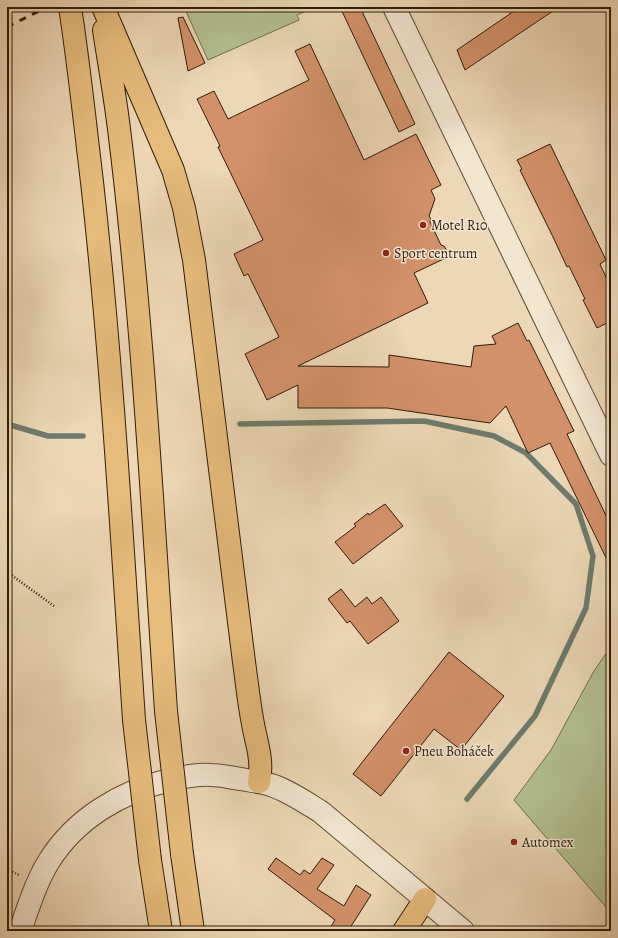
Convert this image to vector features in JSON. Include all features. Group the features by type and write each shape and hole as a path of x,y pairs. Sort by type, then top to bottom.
{"highway":[{"path":"102,7 119,128 135,282 147,416 166,711 182,854 193,931"},
{"path":"102,7 173,170 184,208 194,260 252,723 261,760 259,782"},
{"path":"70,10 103,285 114,415 134,720 150,860 161,931"},
{"path":"404,931 425,900"}],"street":[{"path":"394,7 611,455"},
{"path":"20,931 32,898 49,862 62,844 80,825 100,809 124,796 154,784 183,777 212,775 259,782 271,785 296,796 321,812 463,931"}],"path":[{"path":"7,572 54,606"}],"green space":[{"path":"184,7 315,7 297,15 299,20 208,60"},
{"path":"611,646 611,913 514,800 551,750 594,671"}],"building":[{"path":"340,7 360,7 415,124 399,132"},
{"path":"520,7 559,7 465,70 457,50"},
{"path":"183,17 205,63 188,71 178,18"},
{"path":"310,44 364,160 416,134 441,185 431,190 435,199 429,216 431,219 430,222 441,245 444,246 450,256 414,273 428,303 298,366 389,367 389,355 471,367 474,346 496,344 492,336 518,323 527,341 529,340 574,431 567,434 611,526 611,568 550,443 528,453 506,406 490,423 387,408 298,408 298,385 267,400 245,354 279,337 248,274 244,276 234,254 263,240 218,147 220,146 197,99 214,91 228,119 309,80 295,51"},
{"path":"550,144 606,260 600,264 611,288 611,321 597,328 583,300 585,299 569,266 567,267 520,170 522,169 517,160"},
{"path":"385,504 403,526 353,564 335,542 356,526 354,524 368,513 369,515"},
{"path":"341,589 355,607 367,597 372,604 381,597 399,621 368,644 350,621 347,623 328,599"},
{"path":"449,652 504,696 461,750 434,729 381,796 353,774"},
{"path":"276,858 300,875 304,870 310,874 322,858 334,865 317,889 344,906 356,885 371,895 348,931 328,931 335,920 268,869"}],"waterway":[{"path":"240,424 424,421 494,436 526,453 576,504 593,556 586,608 535,716 467,799"},
{"path":"7,424 48,436 83,436"}],"railway":[{"path":"7,27 47,7"}],"place":[{"name":"Motel R10","path":"423,225"},
{"name":"Sport centrum","path":"386,253"},
{"name":"Pneu Boháček","path":"406,751"},
{"name":"Automex","path":"514,842"}]}
